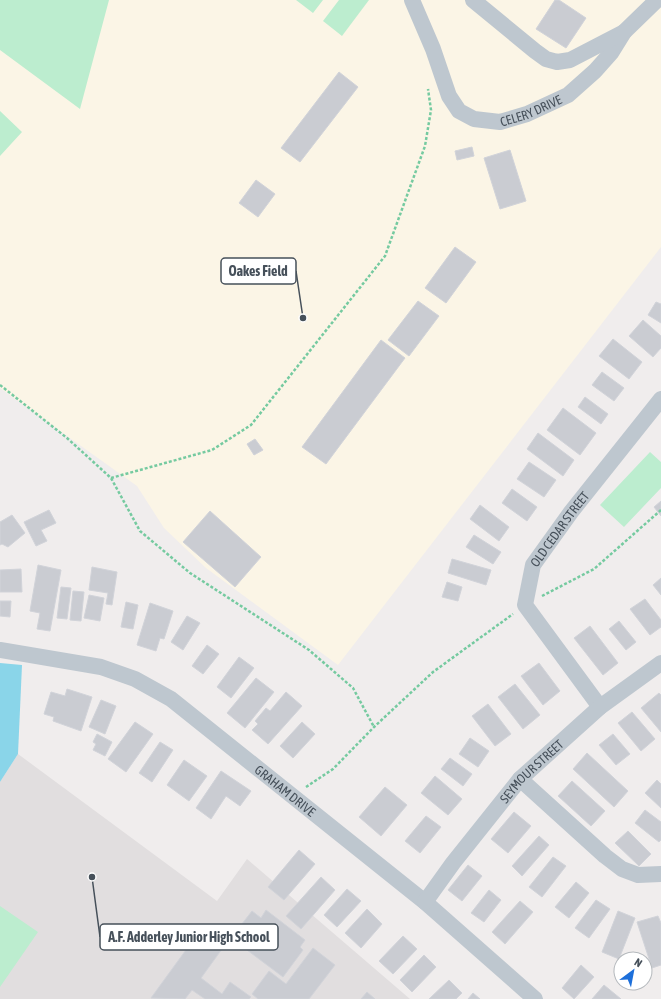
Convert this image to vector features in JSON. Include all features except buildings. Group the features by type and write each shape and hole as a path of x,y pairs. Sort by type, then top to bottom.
{"street":[{"name":"CELERY DRIVE","path":"412,0 433,49 449,96 459,111 474,120 500,122 527,114 568,95 595,71 611,53 624,32 657,0"},
{"name":"CELERY DRIVE","path":"473,0 535,51 546,59 557,62 570,60 624,32"},
{"name":"OLD CEDAR STREET","path":"600,707 525,605 533,565 571,512 661,399"},
{"name":"GRAHAM DRIVE","path":"0,650 100,667 135,679 171,699 425,902 535,999"},
{"name":"SEYMOUR STREET","path":"425,902 453,863 520,779 600,707 661,663"},
{"path":"520,779 605,856 622,869 638,875 661,874"}],"path":[{"path":"111,478 212,450 251,425 385,256 425,146 431,110 428,87"},
{"path":"0,385 67,438 111,478 140,531 190,573 309,650 353,688 374,727 333,769 293,796"}],"shaded area":[{"path":"0,0 661,0 661,247 338,665 206,568 164,528 137,486 0,388"},
{"path":"18,754 217,901 247,859 410,999 0,999 0,782"}],"green space":[{"path":"0,0 109,0 80,109 0,50"},
{"path":"296,0 323,0 313,13"},
{"path":"339,0 369,0 342,36 323,21"},
{"path":"0,111 22,132 0,156"},
{"path":"650,452 661,462 661,488 624,527 600,505"},
{"path":"0,906 38,932 0,987"}],"water":[{"path":"0,663 22,665 18,754 0,782"}],"place":[{"name":"Oakes Field","path":"303,318"},
{"name":"A.F. Adderley Junior High School","path":"92,877"}]}
